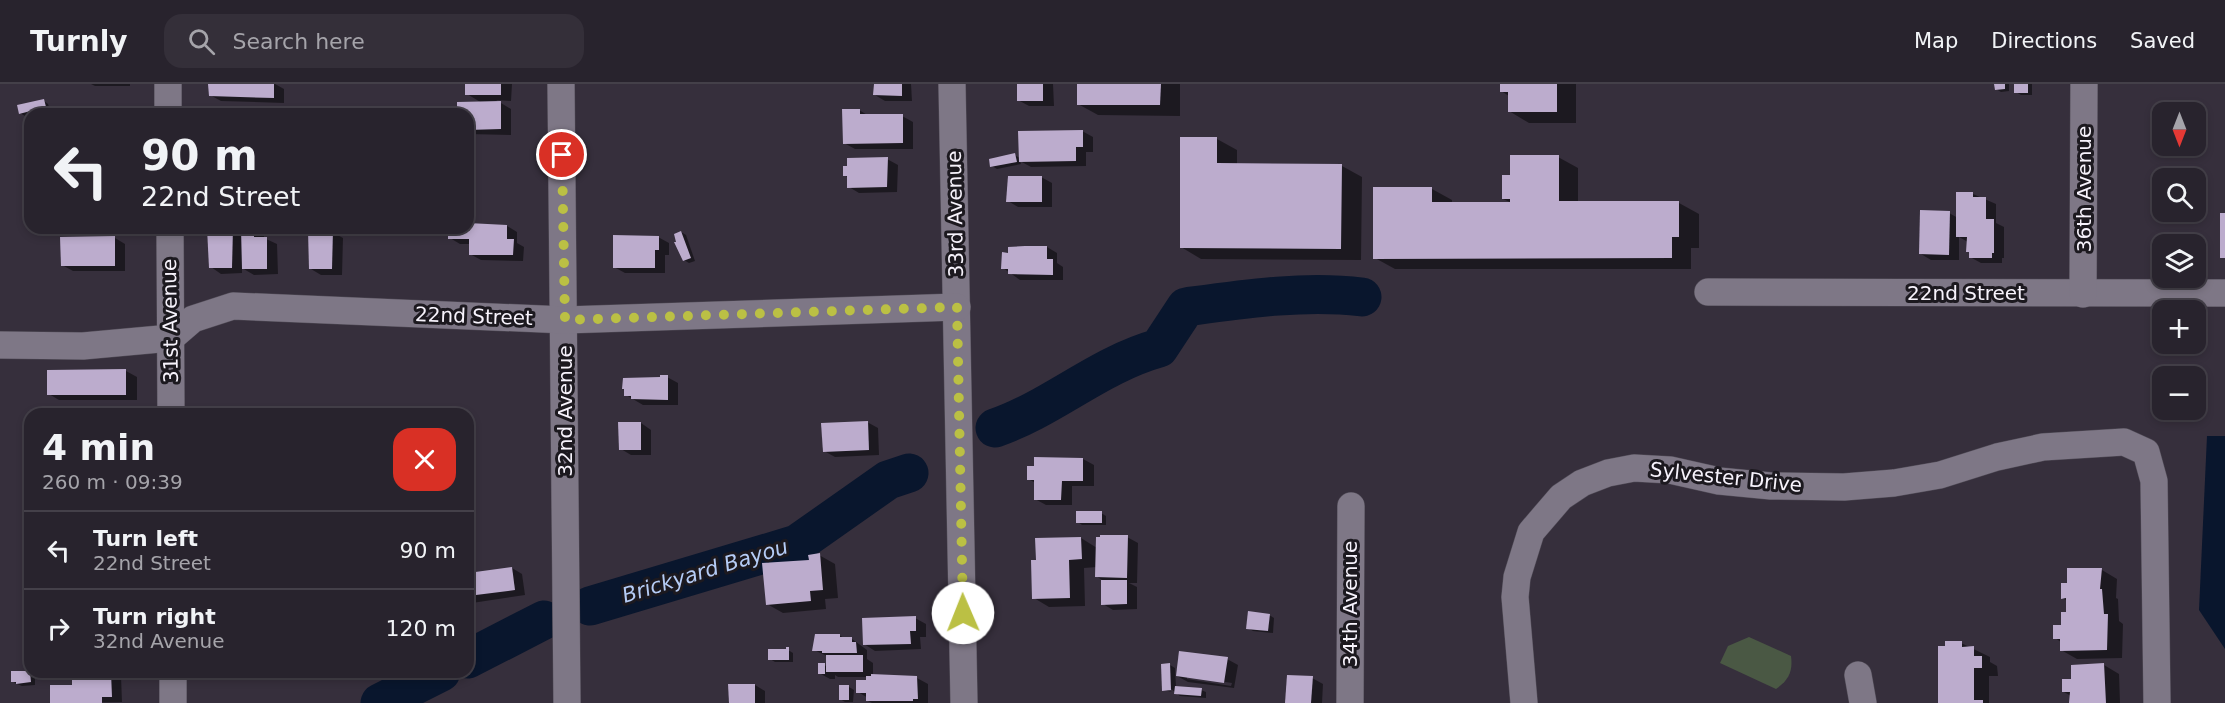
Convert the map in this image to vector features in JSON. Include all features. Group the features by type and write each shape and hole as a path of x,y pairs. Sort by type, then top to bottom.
{"street":[{"path":"168,84 168,108"},
{"name":"32nd Avenue","path":"561,84 567,703"},
{"name":"33rd Avenue","path":"952,84 964,703"},
{"name":"36th Avenue","path":"2084,84 2084,294"},
{"name":"31st Avenue","path":"170,234 171,408"},
{"name":"22nd Street","path":"1708,292 2225,293"},
{"name":"22nd Street","path":"171,338 193,319 233,306 565,320 957,307"},
{"path":"0,345 83,346 171,338"},
{"name":"Sylvester Drive","path":"1524,703 1515,597 1517,577 1531,532 1545,513 1560,497 1591,480 1608,473 1634,468 1671,470 1730,482 1771,486 1844,487 1894,483 1929,477 1997,457 2043,447 2124,442 2146,452 2154,481 2157,703"},
{"name":"34th Avenue","path":"1350,703 1351,506"},
{"path":"1858,675 1863,703"},
{"path":"173,678 173,703"}],"green space":[{"path":"1749,637 1791,656 1789,675 1776,689 1720,663 1728,646"}],"water":[{"path":"2207,436 2225,436 2225,649 2199,610"}],"building":[{"path":"208,84 274,84 274,98 209,96"},
{"path":"465,84 501,84 501,95 465,95"},
{"path":"874,84 902,84 902,96 873,95"},
{"path":"1017,84 1043,84 1043,101 1017,101"},
{"path":"1077,84 1161,84 1160,105 1077,105"},
{"path":"1500,84 1557,84 1557,112 1508,112 1508,92 1500,92"},
{"path":"1994,84 2005,84 2005,89 1995,90"},
{"path":"2014,84 2028,84 2028,93 2014,93"},
{"path":"44,99 46,107 24,108 24,113 19,114 17,105"},
{"path":"501,101 501,129 474,130 474,108 457,108 457,102"},
{"path":"842,109 860,109 860,114 903,114 903,143 843,144"},
{"path":"1083,130 1083,147 1076,147 1076,161 1019,162 1018,131"},
{"path":"1180,137 1217,137 1217,163 1342,164 1341,249 1180,248"},
{"path":"1015,153 1017,162 990,167 989,159"},
{"path":"1510,155 1559,155 1559,201 1679,201 1679,237 1672,237 1672,258 1373,259 1373,187 1432,187 1432,202 1510,202 1510,199 1502,199 1502,175 1510,175"},
{"path":"888,157 887,187 847,188 847,176 843,176 843,166 847,166 847,158"},
{"path":"1008,176 1042,176 1042,202 1006,202"},
{"path":"1956,192 1973,192 1973,197 1986,197 1986,219 1994,219 1992,258 1969,258 1969,252 1966,252 1967,237 1956,237"},
{"path":"1920,210 1950,211 1949,255 1919,254"},
{"path":"2220,213 2225,213 2225,258 2220,258"},
{"path":"474,223 507,225 507,239 514,239 513,255 469,255 469,239 448,239 448,234 474,234"},
{"path":"681,231 691,258 683,261 674,242 676,242 674,234"},
{"path":"207,234 233,234 232,268 209,268"},
{"path":"241,234 267,237 267,269 242,269"},
{"path":"308,234 333,234 332,269 309,269"},
{"path":"613,235 659,236 659,250 655,250 655,268 613,268"},
{"path":"115,236 115,266 61,266 60,237"},
{"path":"1047,246 1047,259 1053,259 1053,275 1008,274 1008,269 1001,269 1002,252 1008,253 1008,247"},
{"path":"126,369 126,395 47,395 47,370"},
{"path":"660,375 668,375 668,400 631,399 631,396 624,396 623,378 660,377"},
{"path":"868,421 869,450 823,452 821,423"},
{"path":"618,422 641,422 641,450 619,450"},
{"path":"1034,457 1083,458 1083,481 1062,481 1061,500 1034,500 1034,480 1027,480 1027,466 1034,466"},
{"path":"1076,511 1102,511 1102,523 1076,523"},
{"path":"1128,535 1127,578 1095,577 1096,537"},
{"path":"1081,537 1082,559 1069,560 1070,598 1032,599 1031,560 1036,560 1035,538"},
{"path":"820,553 823,590 810,591 811,601 766,605 762,563 809,560 808,555"},
{"path":"512,567 515,590 474,595 474,572"},
{"path":"2067,568 2102,568 2100,589 2102,589 2104,614 2108,614 2107,650 2060,651 2060,639 2053,639 2053,625 2061,625 2061,612 2066,612 2066,598 2061,599 2061,583 2067,583"},
{"path":"1101,580 1127,580 1127,604 1101,605"},
{"path":"1248,611 1270,614 1268,631 1246,629"},
{"path":"916,616 916,631 910,631 911,644 863,645 862,618"},
{"path":"815,634 840,634 840,637 852,637 852,642 856,642 857,653 812,651"},
{"path":"1945,641 1962,641 1962,647 1974,646 1974,656 1982,656 1982,668 1974,668 1974,700 1983,700 1983,703 1938,703 1938,646 1945,646"},
{"path":"789,647 789,660 768,660 768,649 786,649"},
{"path":"1179,651 1228,657 1224,683 1176,676"},
{"path":"826,655 863,655 863,672 826,672"},
{"path":"818,663 825,663 825,674 818,674"},
{"path":"1170,663 1171,690 1162,691 1161,664"},
{"path":"2104,663 2106,703 2069,703 2070,692 2062,692 2062,679 2071,679 2071,665"},
{"path":"11,671 24,671 24,678 31,678 31,682 16,684 16,682 11,682"},
{"path":"871,674 917,676 918,699 913,699 913,701 866,701 866,693 856,693 856,680 866,680 866,676 871,676"},
{"path":"1287,675 1313,676 1311,703 1285,703"},
{"path":"72,678 111,678 112,697 102,697 102,703 50,703 50,685 72,685"},
{"path":"728,684 755,684 755,703 729,703"},
{"path":"839,685 849,685 849,700 839,700"},
{"path":"1175,686 1202,688 1201,696 1174,694"}],"waterway":[{"name":"Brickyard Bayou","path":"995,428 1016,420 1116,365 1159,348 1186,307 1296,295 1362,297"},
{"name":"Brickyard Bayou","path":"590,606 797,544 888,480 909,473"},
{"name":"Brickyard Bayou","path":"474,656 544,620"},
{"name":"Brickyard Bayou","path":"380,703 429,678"}],"route":[{"path":"562,155 565,320 957,307 963,613"}]}
